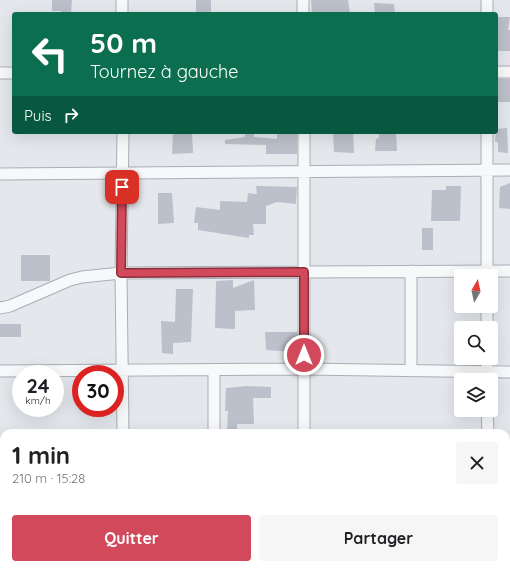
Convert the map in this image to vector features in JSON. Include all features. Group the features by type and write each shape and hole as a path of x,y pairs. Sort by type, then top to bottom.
{"street":[{"path":"122,0 122,12"},
{"path":"303,0 303,12"},
{"path":"486,0 487,12"},
{"path":"498,72 510,72"},
{"path":"0,73 12,73"},
{"path":"123,134 121,273 123,365"},
{"path":"304,134 304,429"},
{"path":"487,134 487,269"},
{"path":"0,174 510,170"},
{"path":"411,271 411,371"},
{"path":"0,308 10,306 70,280 82,277 121,273 411,271 454,273"},
{"path":"498,273 510,271"},
{"path":"124,370 304,369 411,371 454,374"},
{"path":"0,371 72,370"},
{"path":"214,370 214,429"},
{"path":"498,374 510,372"},
{"path":"124,417 124,429"},
{"path":"487,417 488,429"}],"building":[{"path":"52,0 72,0 71,12 52,11"},
{"path":"196,0 211,0 211,12 196,12"},
{"path":"311,0 348,0 350,12 312,12"},
{"path":"374,3 394,4 395,12 375,12"},
{"path":"498,17 510,17 508,30 510,30 510,51 498,51"},
{"path":"498,79 510,79 510,102 498,102"},
{"path":"507,128 508,153 498,152 498,142 495,142 498,129"},
{"path":"173,134 192,134 193,153 172,154"},
{"path":"245,134 254,134 254,137 277,139 277,134 297,134 297,154 266,154 266,145 225,144 225,140 245,137"},
{"path":"333,134 353,134 354,153 334,152"},
{"path":"379,134 396,134 397,151 375,151 376,139 379,138"},
{"path":"510,183 510,209 499,208 500,187"},
{"path":"256,186 297,187 296,204 277,202 266,206 266,224 253,224 254,235 249,235 249,238 198,230 198,223 194,223 196,207 220,210 220,201 247,202 248,193 257,194"},
{"path":"446,186 461,186 460,221 431,221 432,190 446,190"},
{"path":"158,193 172,193 174,223 158,224"},
{"path":"422,228 433,228 433,250 422,250"},
{"path":"21,255 50,255 50,281 21,281"},
{"path":"233,280 233,288 254,280 255,310 235,311 235,329 215,328 216,281"},
{"path":"176,289 193,289 191,342 173,343 173,354 162,353 161,321 175,322"},
{"path":"0,324 21,324 21,337 0,337"},
{"path":"265,332 297,332 296,352 266,350"},
{"path":"247,386 271,387 271,398 253,398 254,424 237,424 237,429 227,429 228,411 225,411 226,388"}],"route":[{"path":"122,187 121,273 304,272 304,355"}]}
